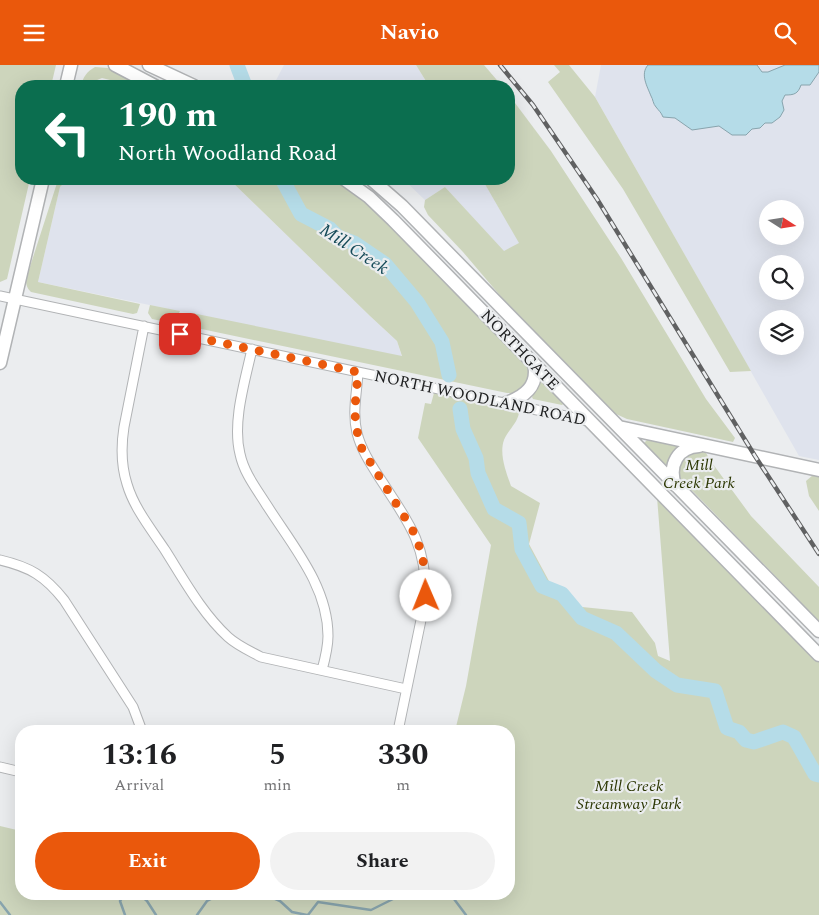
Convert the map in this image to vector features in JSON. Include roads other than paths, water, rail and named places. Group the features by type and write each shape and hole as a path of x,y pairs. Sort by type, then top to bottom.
{"main road":[{"path":"67,80 71,65"},
{"path":"115,65 144,80"},
{"path":"149,65 181,80"},
{"path":"0,363 42,185"},
{"name":"NORTHGATE","path":"352,185 393,220 819,655"},
{"name":"NORTHGATE","path":"379,185 402,206 819,631"},
{"path":"506,403 524,395 529,390 536,377 534,364"},
{"name":"NORTH WOODLAND ROAD","path":"589,421 819,470"},
{"path":"675,485 672,469 678,456 687,448 703,446"}],"street":[{"name":"NORTH WOODLAND ROAD","path":"0,296 589,421"},
{"path":"144,326 122,440 123,471 130,494 141,514 200,604 213,622 230,638 261,657 406,689"},
{"path":"252,349 239,414 237,437 240,454 250,479 309,570 318,589 327,619 327,644 322,670"},
{"path":"358,372 354,404 357,434 366,454 412,529 423,558 426,575 426,596 399,725"},
{"path":"0,559 34,571 53,586 133,707 140,725"},
{"path":"0,767 15,771"}],"water":[{"path":"648,65 757,65 762,72 768,72 785,65 819,65 819,72 810,85 801,85 795,93 785,95 782,101 784,110 780,117 772,123 765,123 760,128 752,129 746,135 732,135 719,126 692,130 675,118 663,117 654,104 645,80 644,76"}],"waterway":[{"name":"Mill Creek","path":"237,65 243,80"},
{"name":"Mill Creek","path":"285,185 301,214 330,229 338,237 354,243 385,264 417,302 442,342 449,375"},
{"name":"Mill Creek","path":"460,409 463,429 476,458 478,473 494,509 519,523 522,549 542,586 562,594 582,618 616,633 656,671 677,685 715,691 727,728 739,732 746,740 754,742 783,732 794,737 815,774 819,775"},
{"path":"121,900 125,915"},
{"path":"146,900 156,915"},
{"path":"197,915 209,900"},
{"path":"278,900 292,912 307,915"},
{"path":"308,915 318,902 371,910 391,900"},
{"path":"455,900 466,915"},
{"path":"0,902 10,915"}],"railway":[{"path":"500,65 512,80"},
{"path":"515,83 533,105 597,199 755,456 819,554"}],"park label":[{"name":"Mill Creek Park","path":"699,474"},
{"name":"Mill Creek Streamway Park","path":"629,795"}]}
